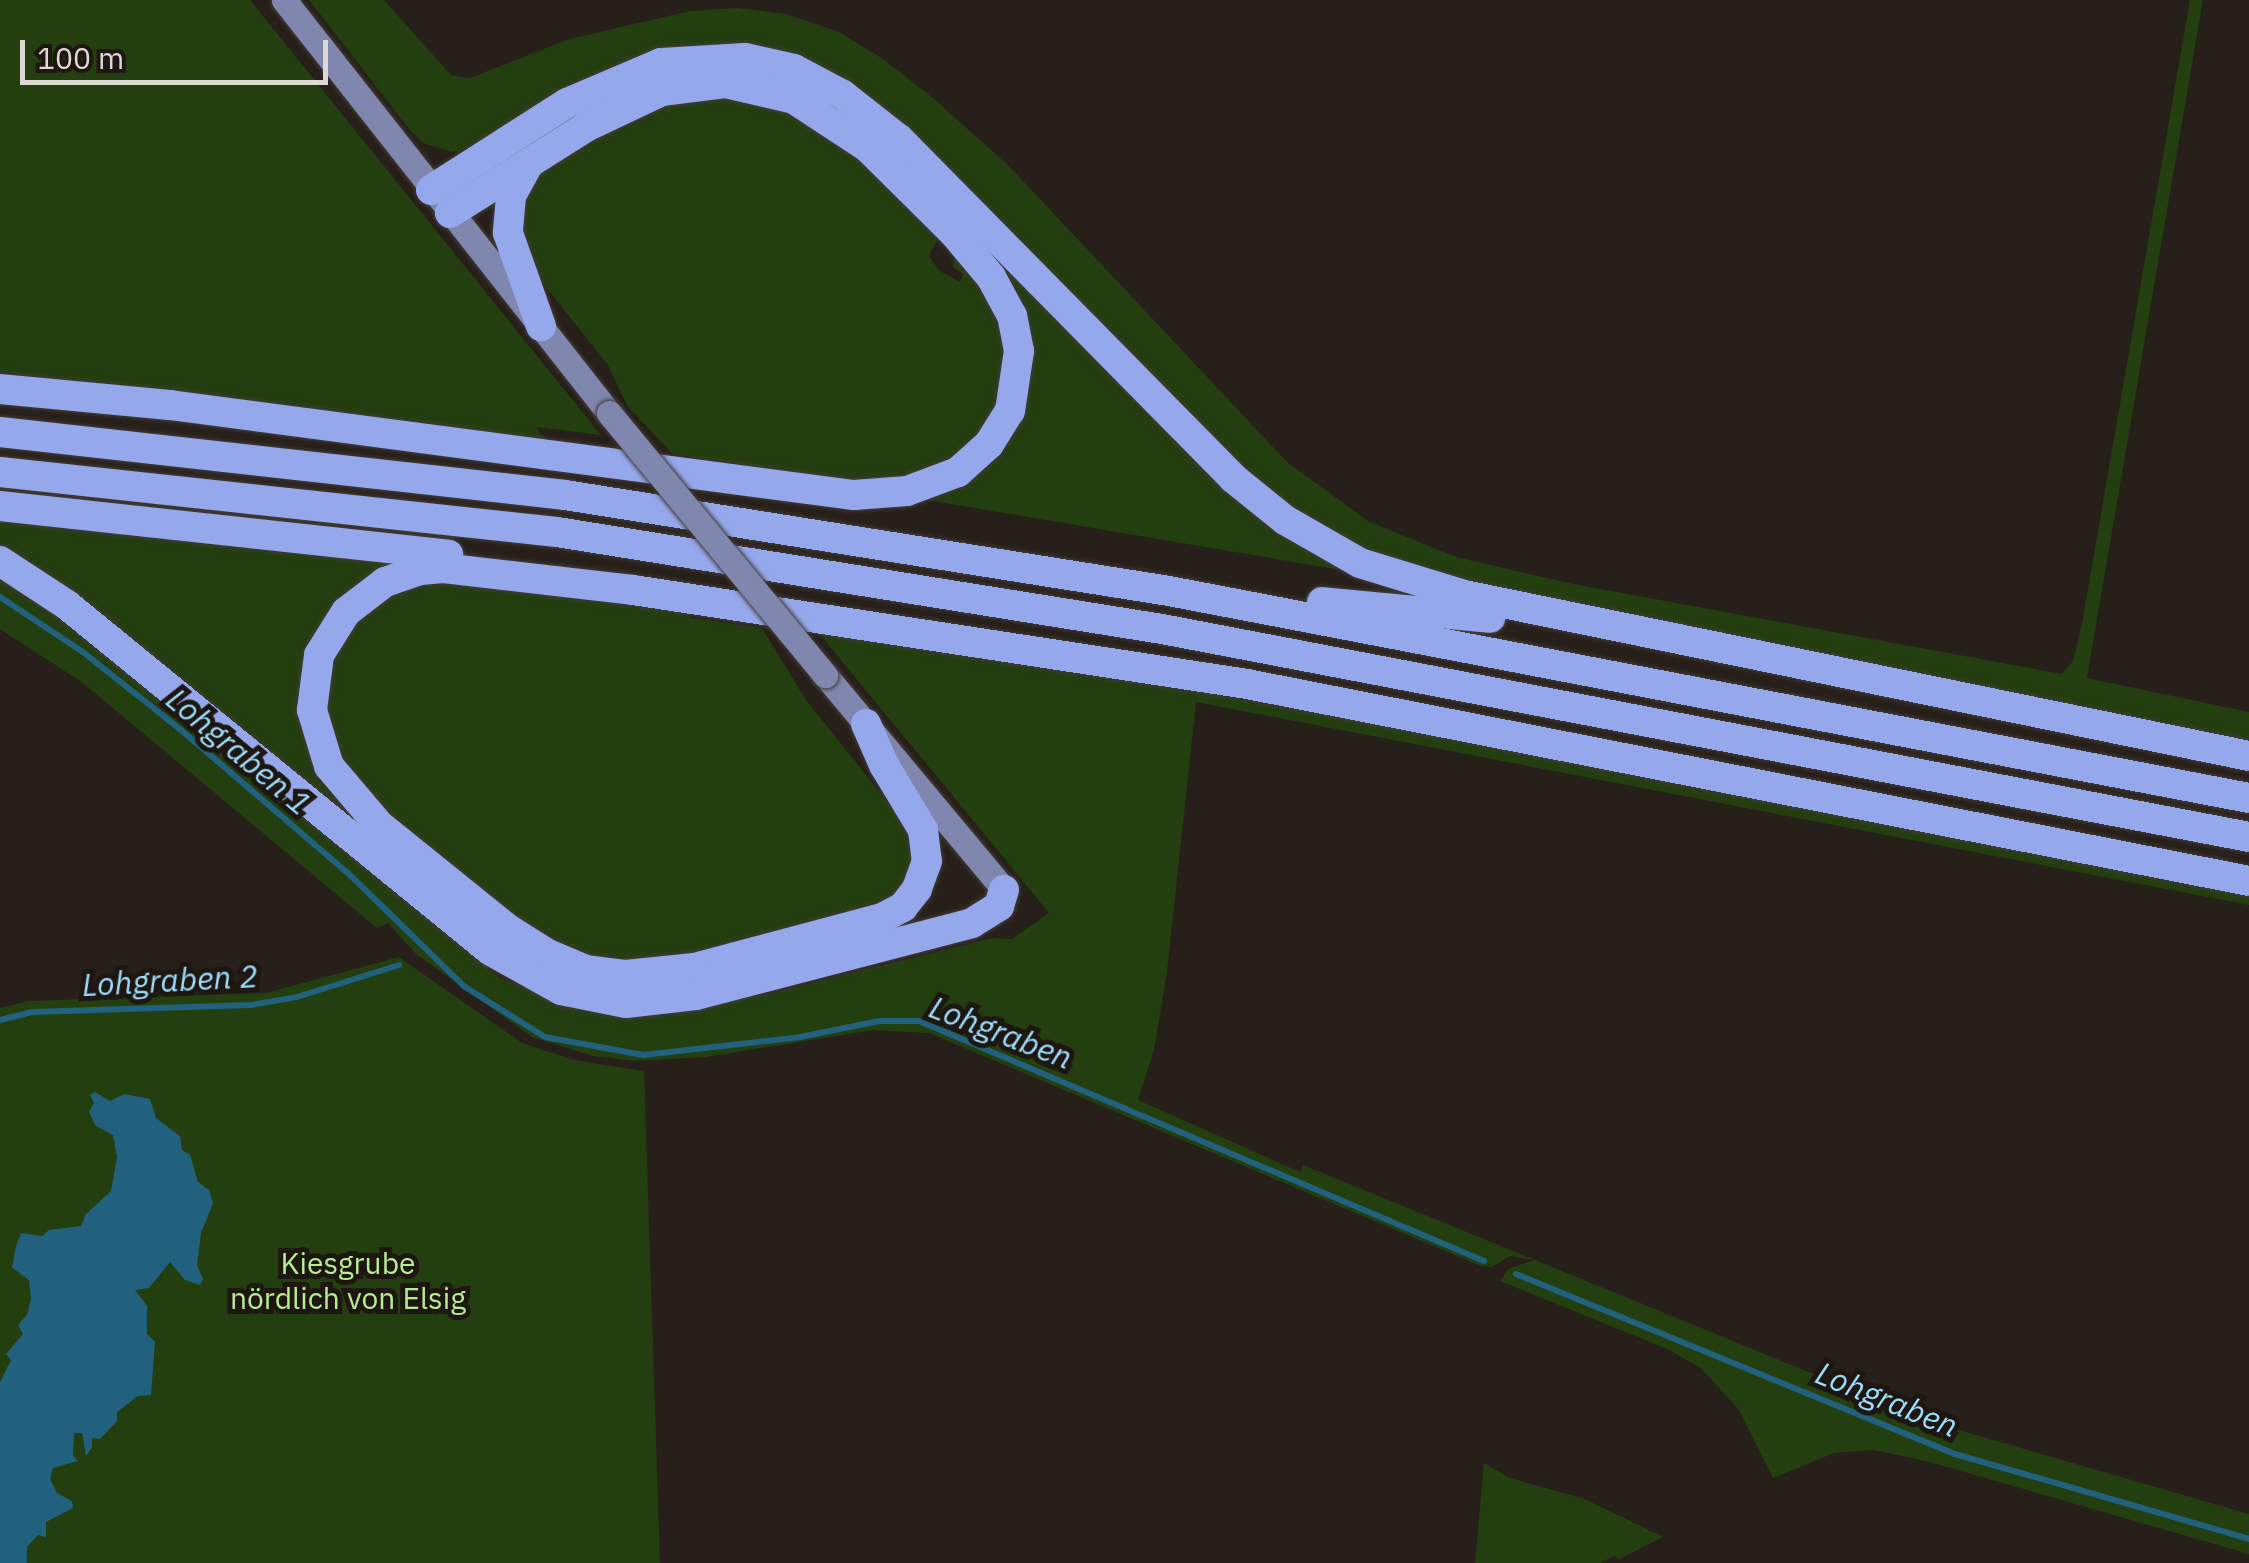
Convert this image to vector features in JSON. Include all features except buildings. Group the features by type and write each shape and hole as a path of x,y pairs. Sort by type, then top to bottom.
{"highway":[{"path":"440,202 578,96 661,63 745,58 794,69 842,95 899,139 1232,478 1298,528 1360,563 1430,588 2249,756"},
{"path":"0,390 170,404 854,495 906,491 942,480 976,458 999,431 1016,391 1020,351 1003,296 976,256 896,174 816,111 749,85 681,86 612,113 528,164 440,202"},
{"path":"528,164 511,196 508,233 541,326"},
{"path":"0,432 565,495 1169,591 2249,798"},
{"path":"0,472 558,532 1162,628 2249,837"},
{"path":"0,506 442,554 572,574 632,590"},
{"path":"0,562 81,616 491,951 560,990 626,1003 696,995 972,923 999,906 1004,890"},
{"path":"866,724 884,765 915,810 927,848 917,888 895,913 694,968 647,975 586,970 546,954 508,929 380,825 343,786 315,730 314,674 326,640 346,612 372,590 402,575 443,568 632,590 1248,684 2249,881"},
{"path":"1169,591 1535,622 1699,646"}],"main road":[{"path":"284,0 609,413 1004,890"}],"green space":[{"path":"0,0 250,0 601,435 536,427 546,440 0,372"},
{"path":"309,0 384,0 451,75 470,78 569,39 690,11 737,8 786,14 839,32 883,59 933,98 1010,167 1287,462 1368,521 1456,557 1573,584 2062,674 2073,661 2082,623 2190,0 2203,0 2087,678 2249,712 2249,741 1551,606 1389,563 1273,499 888,116 613,68 580,81 464,150 452,152 423,143 409,129"},
{"path":"710,67 783,76 825,95 868,125 933,186 1210,472 1266,519 1347,571 927,500 974,471 1012,427 1028,374 1025,328 999,274 968,234 883,149 819,101 757,78 717,74 678,78 611,102 497,172 492,164 642,80"},
{"path":"747,96 829,130 941,240 937,240 929,256 938,270 960,282 963,274 953,267 954,259 966,260 1006,333 1006,386 982,436 927,476 869,483 673,454 627,406 608,365 529,266 517,209 540,169 659,103"},
{"path":"0,519 403,563 362,584 321,629 302,683 303,720 311,751 330,785 362,822 516,946 557,968 599,982 666,982 955,915 948,921 665,992 610,993 553,976 490,937 85,606 0,549"},
{"path":"0,574 109,652 500,978 563,1002 667,1012 767,994 992,938 1012,939 1049,913 817,631 1075,669 1355,720 2249,895 2249,905 1196,702 1167,972 1154,1050 1138,1100 1300,1172 1303,1165 1931,1422 2249,1514 2249,1554 1930,1462 1874,1450 1834,1453 1773,1478 1739,1410 1701,1368 1665,1348 1500,1281 1508,1269 1534,1260 1510,1256 1492,1267 1481,1266 929,1033 873,1030 706,1057 635,1061 593,1056 532,1037 416,954 388,923 377,928 83,683 0,629"},
{"path":"435,579 684,611 691,618 762,628 806,700 911,831 913,870 892,901 681,961 600,963 516,923 360,790 326,730 325,674 345,629 390,592"},
{"name":"Kiesgrube nördlich von Elsig","path":"399,957 522,1043 574,1060 644,1071 660,1563 0,1563 0,1008 29,1001 266,993"},
{"path":"1484,1463 1510,1478 1585,1499 1663,1537 1618,1560 1614,1556 1600,1563 1475,1563"}],"water":[{"path":"95,1092 110,1101 124,1094 150,1099 156,1118 180,1136 182,1150 190,1155 198,1182 209,1190 213,1203 201,1233 197,1265 203,1279 200,1285 185,1280 170,1262 149,1288 135,1290 147,1306 147,1334 155,1342 151,1395 138,1396 117,1412 117,1421 100,1439 92,1438 86,1456 82,1433 74,1433 73,1455 78,1461 53,1468 50,1479 57,1493 72,1501 73,1508 46,1522 46,1537 38,1535 27,1547 27,1563 0,1563 0,1382 11,1360 6,1354 23,1334 18,1325 27,1315 31,1299 29,1280 12,1268 16,1246 21,1233 42,1236 49,1230 81,1226 86,1214 111,1191 117,1157 113,1135 96,1126 89,1112 94,1103 90,1095"}],"waterway":[{"name":"Lohgraben","path":"0,597 83,652 181,730 348,873 465,987 545,1037 643,1055 800,1037 879,1021 919,1021 1484,1261"},
{"name":"Lohgraben 2","path":"0,1020 32,1012 251,1005 297,997 399,965"},
{"name":"Lohgraben","path":"1516,1274 1955,1454 2249,1539"}],"water label":[{"name":"Lohgraben 1","path":"239,751"}]}
